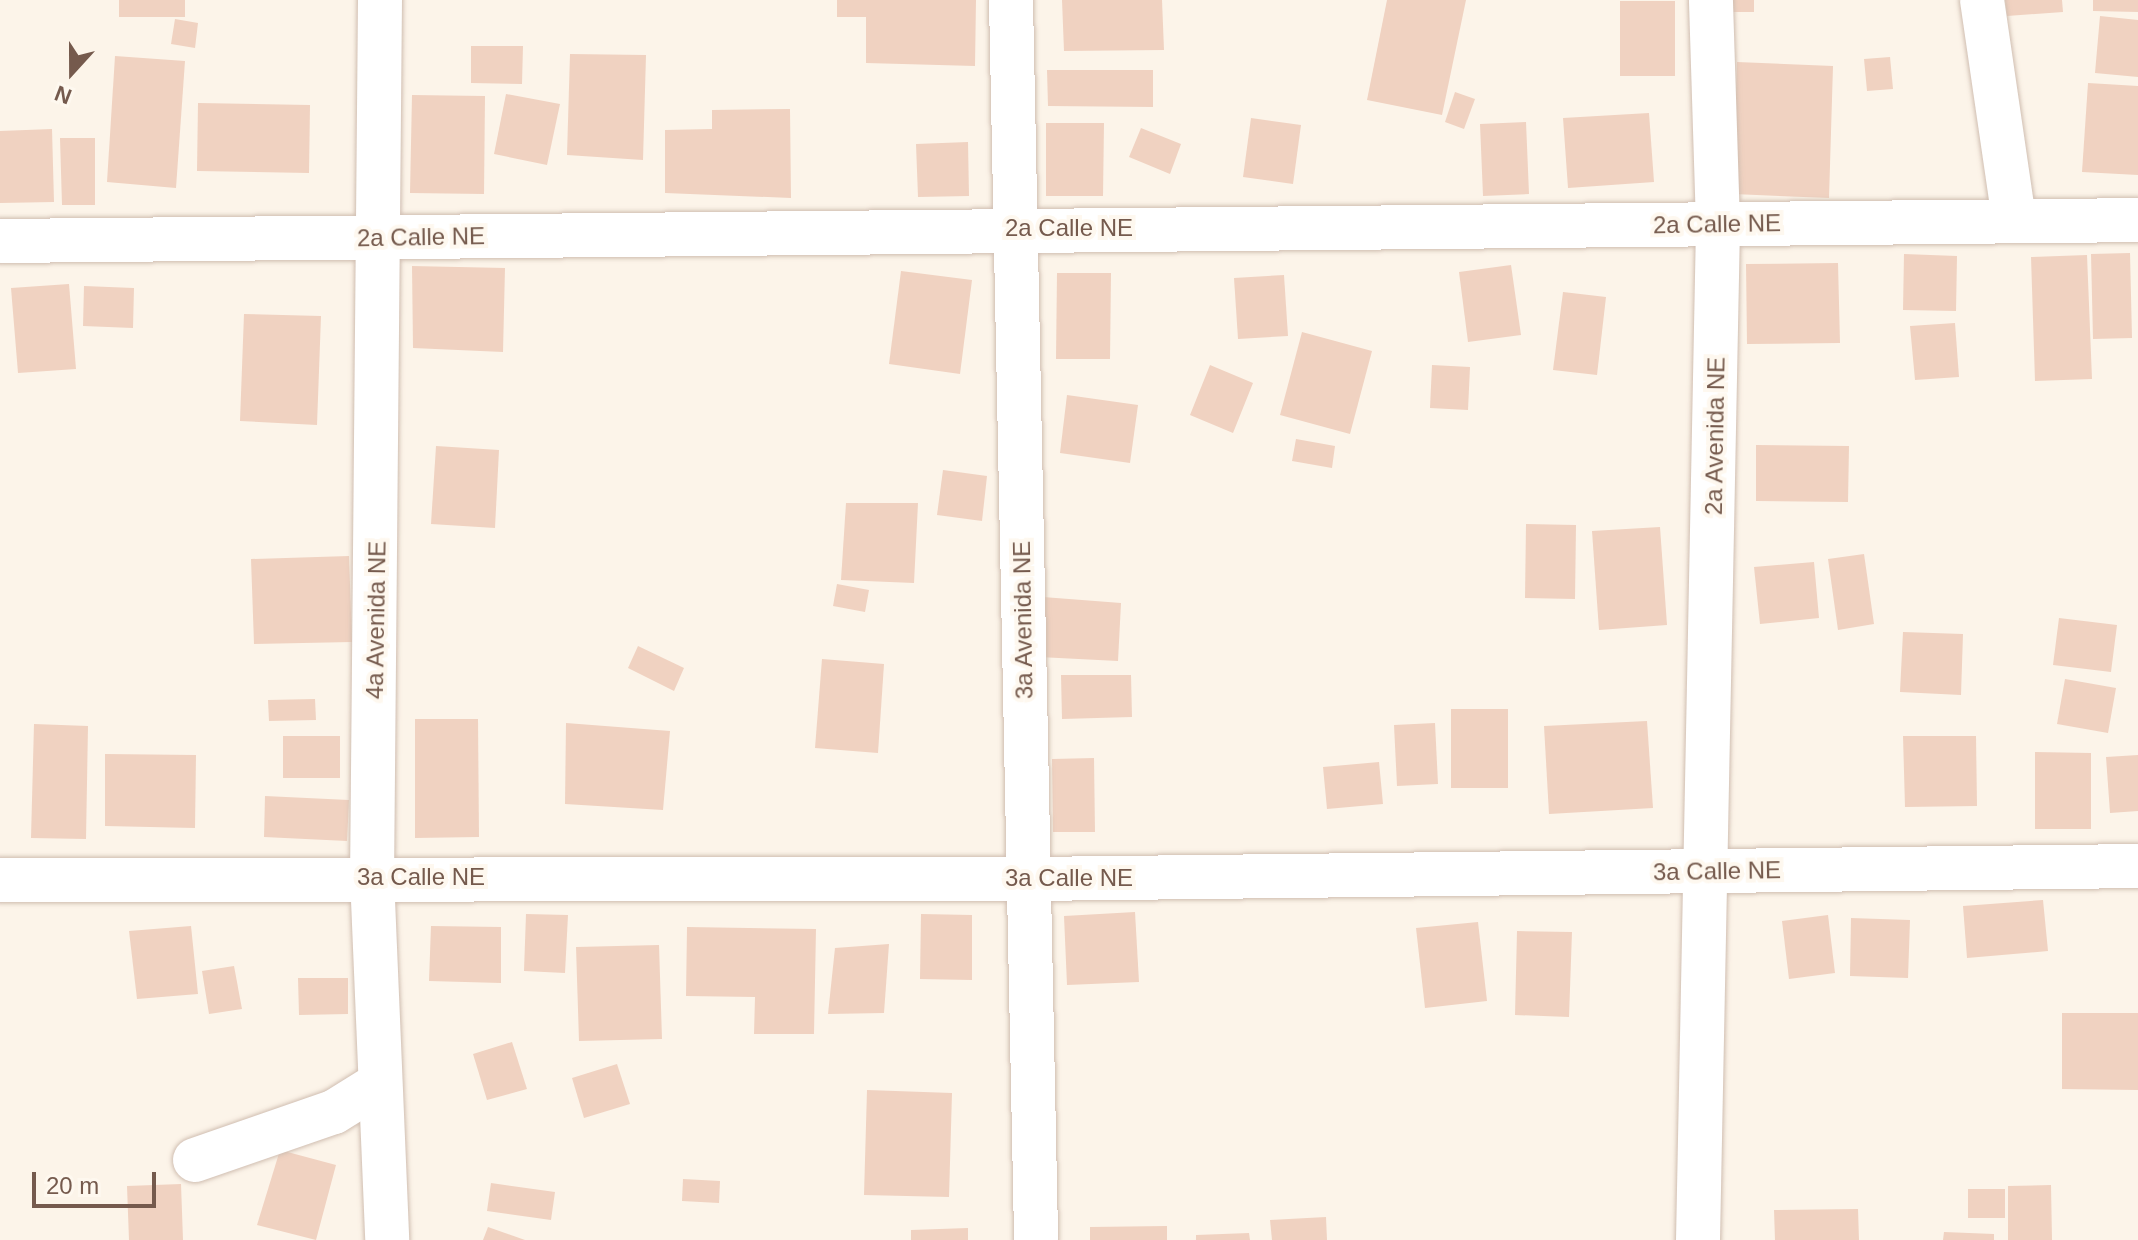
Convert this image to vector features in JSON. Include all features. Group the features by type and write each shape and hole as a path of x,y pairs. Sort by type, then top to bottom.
{"street":[{"name":"4a Avenida NE","path":"380,0 382,238 372,876 387,1240"},
{"name":"3a Avenida NE","path":"1011,0 1036,1240"},
{"name":"2a Avenida NE","path":"1698,1240 1709,872 1718,225 1711,0"},
{"path":"1982,0 2014,219"},
{"name":"2a Calle NE","path":"0,241 1014,228 2138,220"},
{"name":"3a Calle NE","path":"0,880 372,876 1030,879 2138,866"},
{"path":"195,1160 334,1112 379,1084"}],"building":[{"path":"119,0 185,0 185,17 119,17"},
{"path":"837,0 976,0 975,66 866,63 866,17 837,17"},
{"path":"1062,0 1162,0 1164,50 1064,51"},
{"path":"1387,0 1466,0 1442,115 1367,100"},
{"path":"1727,0 1754,0 1754,12 1727,12"},
{"path":"2005,0 2062,0 2063,12 2007,16"},
{"path":"2093,0 2138,0 2138,12 2093,11"},
{"path":"1620,1 1675,1 1675,76 1620,76"},
{"path":"2100,16 2138,20 2138,77 2095,73"},
{"path":"175,19 198,23 195,48 171,44"},
{"path":"471,46 523,46 522,84 471,83"},
{"path":"570,54 646,55 643,160 567,155"},
{"path":"115,56 185,61 176,188 107,182"},
{"path":"1890,57 1893,89 1867,91 1864,59"},
{"path":"1737,62 1833,66 1829,198 1733,194"},
{"path":"1047,70 1153,70 1153,107 1048,106"},
{"path":"2088,83 2138,86 2138,175 2082,172"},
{"path":"1455,92 1475,99 1464,129 1445,122"},
{"path":"506,94 560,104 547,165 494,154"},
{"path":"412,95 485,96 484,194 410,193"},
{"path":"198,103 310,105 309,173 197,171"},
{"path":"790,109 791,198 665,193 665,130 712,129 712,110"},
{"path":"1649,113 1654,182 1568,188 1563,118"},
{"path":"1251,118 1301,125 1293,184 1243,177"},
{"path":"1526,122 1529,194 1483,196 1480,124"},
{"path":"1046,123 1104,123 1103,196 1046,196"},
{"path":"1141,128 1181,144 1170,174 1129,157"},
{"path":"52,129 54,202 0,203 0,131"},
{"path":"60,138 95,138 95,205 62,205"},
{"path":"968,142 969,196 918,197 916,144"},
{"path":"2130,253 2132,338 2093,339 2091,254"},
{"path":"1904,254 1957,256 1956,311 1903,310"},
{"path":"2087,255 2092,379 2035,381 2031,257"},
{"path":"1838,263 1840,343 1747,344 1746,264"},
{"path":"1511,265 1521,335 1468,342 1459,272"},
{"path":"412,266 505,268 503,352 413,348"},
{"path":"901,271 972,280 960,374 889,364"},
{"path":"1057,273 1111,273 1110,359 1056,359"},
{"path":"1284,275 1288,336 1238,339 1234,278"},
{"path":"69,284 76,369 18,373 11,288"},
{"path":"84,286 134,288 133,328 83,326"},
{"path":"1563,292 1606,297 1597,375 1553,370"},
{"path":"244,314 321,316 317,425 240,421"},
{"path":"1955,323 1959,377 1915,380 1910,326"},
{"path":"1302,332 1372,351 1350,434 1280,415"},
{"path":"1210,365 1253,383 1233,433 1190,415"},
{"path":"1432,365 1470,367 1468,410 1430,408"},
{"path":"1067,395 1138,405 1130,463 1060,453"},
{"path":"1296,439 1335,446 1332,468 1292,461"},
{"path":"1756,445 1849,446 1848,502 1756,501"},
{"path":"436,446 499,450 495,528 431,524"},
{"path":"943,470 987,476 982,521 937,515"},
{"path":"846,503 918,503 914,583 841,580"},
{"path":"1526,524 1576,525 1575,599 1525,598"},
{"path":"1660,527 1667,625 1599,630 1592,531"},
{"path":"1864,554 1874,624 1838,630 1828,559"},
{"path":"349,556 352,642 254,644 251,559"},
{"path":"1814,562 1819,618 1760,624 1754,567"},
{"path":"837,584 869,590 865,612 833,606"},
{"path":"1043,597 1121,603 1118,661 1039,657"},
{"path":"2059,618 2117,625 2111,672 2053,665"},
{"path":"1903,632 1963,634 1961,695 1900,692"},
{"path":"638,646 684,668 674,691 628,668"},
{"path":"822,659 884,664 878,753 815,748"},
{"path":"1061,675 1131,675 1132,717 1062,719"},
{"path":"2065,679 2116,688 2108,733 2057,724"},
{"path":"315,699 316,720 269,721 268,700"},
{"path":"1451,709 1508,709 1508,788 1451,788"},
{"path":"415,719 478,719 479,837 415,838"},
{"path":"1647,721 1653,808 1549,814 1544,726"},
{"path":"566,723 670,731 663,810 565,804"},
{"path":"1435,723 1438,784 1397,786 1394,725"},
{"path":"34,724 88,726 86,839 31,838"},
{"path":"283,736 340,736 340,778 283,778"},
{"path":"1903,736 1976,736 1977,806 1905,807"},
{"path":"2035,752 2091,753 2091,829 2035,829"},
{"path":"105,754 196,755 195,828 105,826"},
{"path":"2138,755 2138,811 2110,813 2106,757"},
{"path":"1094,758 1095,832 1053,832 1052,759"},
{"path":"1379,762 1383,804 1327,809 1323,767"},
{"path":"265,796 349,800 347,841 264,837"},
{"path":"2043,900 2048,951 1967,958 1963,906"},
{"path":"1135,912 1139,982 1067,985 1064,916"},
{"path":"526,914 568,915 565,973 524,971"},
{"path":"921,914 972,915 972,980 920,979"},
{"path":"1828,915 1835,973 1789,979 1782,921"},
{"path":"1851,918 1910,920 1908,978 1850,976"},
{"path":"1478,922 1487,1001 1425,1008 1416,928"},
{"path":"191,926 198,994 137,999 129,931"},
{"path":"431,926 501,927 501,983 429,981"},
{"path":"687,927 816,929 814,1034 754,1034 755,997 686,996"},
{"path":"1517,931 1572,932 1569,1017 1515,1015"},
{"path":"889,944 884,1013 828,1014 835,948"},
{"path":"659,945 662,1039 579,1041 576,947"},
{"path":"234,966 242,1009 209,1014 202,971"},
{"path":"298,978 348,978 348,1014 299,1015"},
{"path":"2062,1013 2138,1013 2138,1090 2062,1089"},
{"path":"512,1042 527,1089 487,1100 473,1054"},
{"path":"617,1064 630,1104 584,1118 572,1078"},
{"path":"867,1090 952,1093 949,1197 864,1195"},
{"path":"280,1150 336,1165 316,1240 257,1225"},
{"path":"683,1179 720,1181 719,1203 682,1201"},
{"path":"491,1183 555,1192 551,1220 487,1211"},
{"path":"181,1184 183,1240 129,1240 127,1186"},
{"path":"2051,1185 2052,1240 2008,1240 2008,1186"},
{"path":"1968,1189 2005,1189 2005,1218 1968,1218"},
{"path":"1858,1209 1859,1240 1775,1240 1774,1210"},
{"path":"1326,1217 1327,1240 1272,1240 1270,1220"},
{"path":"1167,1226 1167,1240 1090,1240 1090,1227"},
{"path":"488,1227 525,1240 483,1240"},
{"path":"968,1228 968,1240 911,1240 911,1230"},
{"path":"1944,1232 1994,1234 1994,1240 1943,1240"},
{"path":"1249,1233 1250,1240 1196,1240 1196,1235"}]}
